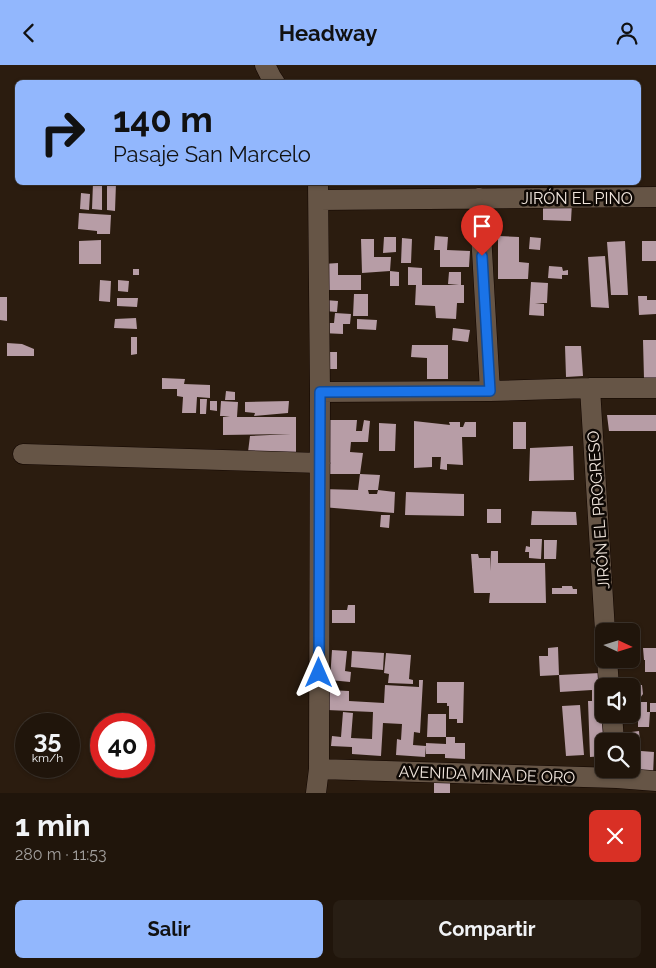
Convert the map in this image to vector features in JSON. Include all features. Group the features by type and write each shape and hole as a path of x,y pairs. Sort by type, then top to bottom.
{"street":[{"path":"264,65 273,80"},
{"path":"316,793 319,769 320,392 318,191"},
{"name":"JIRÓN EL PINO","path":"318,191 479,198 656,197"},
{"path":"479,198 490,391"},
{"name":"JIRÓN EL PROGRESO","path":"590,388 605,623"},
{"path":"320,392 656,388"},
{"path":"24,455 320,463"},
{"name":"AVENIDA MINA DE ORO","path":"319,769 595,773"},
{"name":"AVENIDA MINA DE ORO","path":"640,778 656,781"}],"building":[{"path":"93,185 102,185 102,210 92,209"},
{"path":"107,185 116,185 115,211 107,210"},
{"path":"81,193 90,194 89,210 80,209"},
{"path":"560,203 572,203 571,221 543,220 543,208 560,208"},
{"path":"79,213 111,215 110,234 97,234 97,231 78,229"},
{"path":"435,236 448,237 447,250 470,251 469,267 440,267 440,250 434,250"},
{"path":"498,236 519,237 519,262 529,263 528,279 498,279"},
{"path":"384,237 396,237 396,252 383,253"},
{"path":"530,237 541,238 540,250 529,249"},
{"path":"402,238 412,239 411,263 401,263"},
{"path":"361,239 374,239 374,257 391,257 390,271 362,273"},
{"path":"101,240 101,264 79,264 79,241"},
{"path":"625,241 628,295 611,295 607,242"},
{"path":"642,241 656,241 656,261 642,261"},
{"path":"605,256 609,308 591,307 588,257"},
{"path":"338,263 338,275 361,275 361,290 323,290 323,264"},
{"path":"549,266 562,267 563,271 568,270 568,275 562,275 562,279 548,278"},
{"path":"408,267 422,268 422,285 459,285 448,284 449,272 461,272 461,285 464,285 464,303 457,303 456,319 436,318 435,306 415,305 416,285 408,285"},
{"path":"133,269 139,269 139,275 133,275"},
{"path":"390,271 399,272 399,286 390,286"},
{"path":"100,280 111,281 110,302 99,301"},
{"path":"118,280 129,281 128,292 118,291"},
{"path":"531,282 548,283 547,303 535,303 544,304 544,316 529,315"},
{"path":"354,294 368,294 368,316 353,316"},
{"path":"638,296 647,296 647,300 656,300 656,314 639,315"},
{"path":"0,297 7,297 7,321 0,320"},
{"path":"117,298 138,298 137,307 117,306"},
{"path":"325,300 338,301 337,312 324,311"},
{"path":"335,313 351,314 350,324 343,324 343,334 322,333 321,323 334,323"},
{"path":"136,318 137,329 114,328 115,319"},
{"path":"357,319 377,320 376,330 357,329"},
{"path":"453,328 470,330 468,342 452,340"},
{"path":"131,337 137,337 137,354 131,355"},
{"path":"643,340 656,340 656,379 644,379"},
{"path":"7,343 22,344 34,349 34,356 7,356"},
{"path":"412,345 448,345 448,379 427,379 427,358 411,357"},
{"path":"565,346 581,346 583,376 566,377"},
{"path":"327,352 337,352 337,369 327,369"},
{"path":"162,378 185,379 184,384 210,385 210,398 197,397 196,413 182,413 183,397 177,396 177,389 162,389"},
{"path":"226,391 235,392 235,400 225,400"},
{"path":"200,399 207,399 206,414 200,414"},
{"path":"210,401 217,401 217,411 210,410"},
{"path":"221,401 238,402 237,417 296,417 296,459 247,460 250,436 291,434 223,435 223,417 230,416 220,416"},
{"path":"289,401 288,413 254,416 255,413 245,412 245,402"},
{"path":"607,415 656,415 656,431 609,431"},
{"path":"327,420 357,420 356,431 362,431 364,420 370,421 368,442 351,442 350,452 363,453 360,474 328,474"},
{"path":"414,421 450,425 449,422 460,422 460,427 463,427 465,422 476,422 476,437 462,437 463,465 447,464 447,470 440,469 441,457 432,457 432,467 414,468"},
{"path":"513,422 526,422 526,449 513,449"},
{"path":"379,423 396,424 395,451 379,451"},
{"path":"573,446 574,480 529,481 530,448"},
{"path":"360,474 380,475 378,490 395,492 394,513 322,507 322,489 358,490","holes":["368,490 378,490 377,494 369,494"]},
{"path":"406,492 464,494 464,516 405,515"},
{"path":"487,509 501,509 501,523 487,523"},
{"path":"532,511 576,512 577,525 531,525"},
{"path":"381,515 390,515 389,528 380,527"},
{"path":"530,539 542,539 541,559 529,558 529,552 525,552 526,546 530,547"},
{"path":"544,540 557,540 556,559 544,559"},
{"path":"491,551 498,551 498,563 545,563 546,603 489,603 490,593 474,593 471,554 478,554 479,558 490,558 490,571"},
{"path":"562,586 572,586 573,589 577,589 577,594 552,594 552,588 562,588"},
{"path":"348,605 355,605 355,623 332,623 332,610 347,610"},
{"path":"558,647 559,675 540,676 539,656 548,656 548,648"},
{"path":"643,648 656,648 656,672 645,672"},
{"path":"332,650 347,651 345,671 351,672 350,682 330,680"},
{"path":"352,651 384,653 383,670 351,667"},
{"path":"386,653 411,655 409,679 413,680 413,684 388,683 389,674 384,673"},
{"path":"600,673 600,678 595,678 595,723 602,723 603,733 595,733 595,757 590,757 588,701 592,701 592,690 560,692 559,675"},
{"path":"419,680 423,680 420,733 414,732 413,745 426,746 425,757 396,755 397,739 401,740 402,724 383,723 381,756 352,754 352,747 331,746 332,736 341,737 343,712 353,713 351,738 372,739 373,712 327,710 328,690 349,691 349,701 384,703 385,685 419,687"},
{"path":"437,682 464,682 463,723 457,723 457,719 449,719 449,706 447,706 447,703 437,703"},
{"path":"640,685 642,685 643,694 640,698"},
{"path":"640,702 647,702 647,712 650,712 649,727 638,727 638,723 640,723"},
{"path":"650,703 656,703 656,712 650,712"},
{"path":"580,705 584,755 566,756 562,706"},
{"path":"428,714 446,714 446,737 427,737"},
{"path":"446,737 455,737 455,743 465,743 465,759 445,758 445,754 426,754 426,743 446,744"},
{"path":"640,741 641,751 654,752 653,775 640,772"},
{"path":"434,781 450,781 450,793 434,793"}],"route":[{"path":"319,673 320,392 490,391 482,256"}]}
